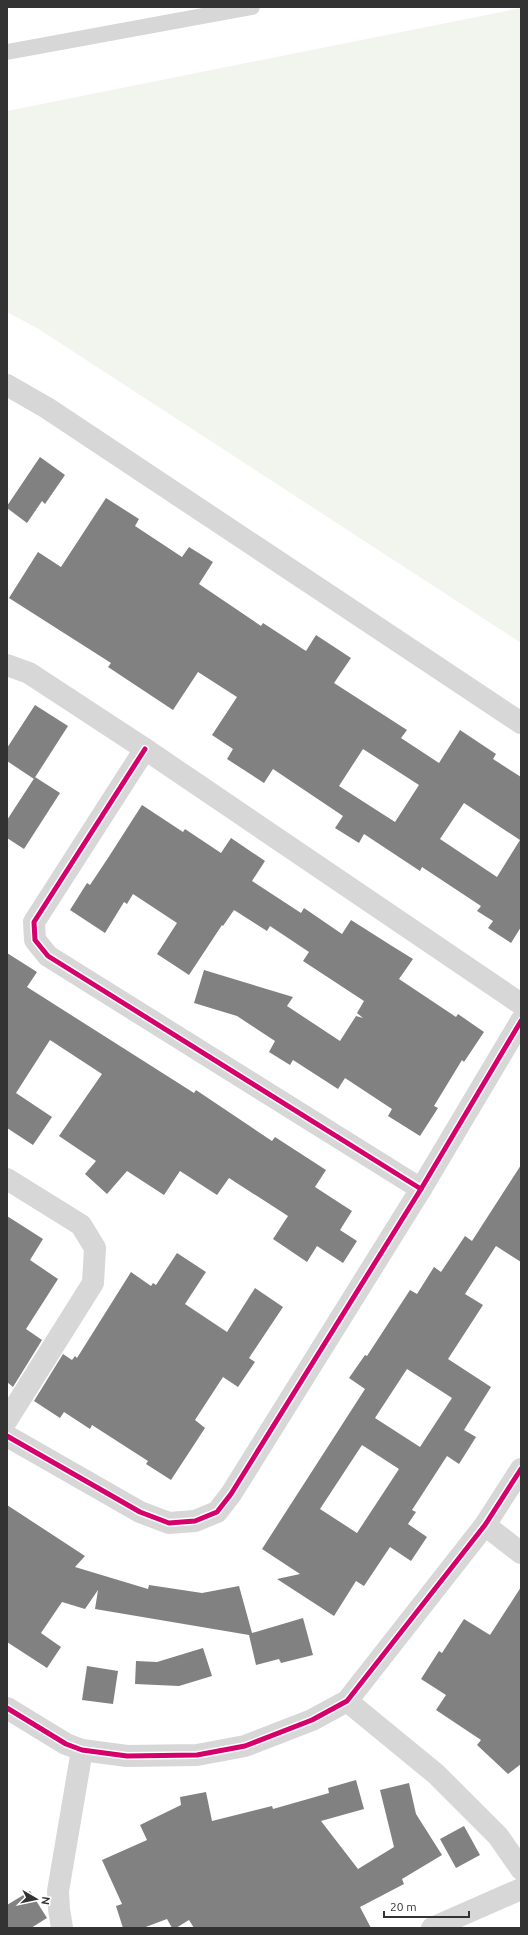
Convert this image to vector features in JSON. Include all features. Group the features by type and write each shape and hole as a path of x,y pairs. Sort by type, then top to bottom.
{"street":[{"path":"7,385 47,408 521,723"},
{"path":"7,665 29,673 145,749 521,1004"},
{"path":"145,749 34,922 35,940 48,956 420,1189"},
{"path":"7,1436 140,1512 169,1523 195,1522 217,1512 231,1494 420,1189 521,1021"},
{"path":"7,1179 81,1225 95,1248 93,1282 7,1420"},
{"path":"7,1708 66,1744 82,1750 127,1756 197,1755 238,1747 312,1720 347,1701 485,1525 521,1469"},
{"path":"485,1525 521,1553"},
{"path":"347,1701 436,1774 498,1836 521,1869"},
{"path":"62,1928 58,1909 58,1891 82,1750"},
{"path":"432,1928 521,1889"}],"lane":[{"path":"7,52 252,7"}],"shaded area":[{"path":"521,8 521,643 37,328 7,312 7,111"}],"building":[{"path":"40,457 65,475 45,504 42,501 27,523 7,508 7,506"},
{"path":"106,498 139,519 135,526 182,557 189,547 213,562 199,584 261,626 263,623 306,651 316,635 351,658 334,683 407,730 401,738 439,763 460,730 496,754 493,759 521,777 521,927 511,943 488,928 493,921 477,911 481,906 422,867 420,871 364,834 359,843 335,828 343,816 273,769 264,783 227,759 233,749 212,735 237,697 198,672 173,710 108,667 111,663 9,598 38,552 61,567","holes":["363,749 419,785 395,822 339,786","464,803 520,840 497,877 440,839"]},
{"path":"35,705 68,726 34,779 7,761 7,748"},
{"path":"35,777 60,793 24,849 7,838 7,820"},
{"path":"142,805 183,832 185,829 221,853 231,838 265,861 252,881 301,913 304,908 342,934 351,920 413,959 399,979 456,1017 458,1014 484,1032 464,1062 462,1060 434,1106 438,1108 420,1136 388,1116 392,1109 345,1078 338,1089 293,1060 290,1065 269,1052 275,1041 237,1016 194,1003 204,970 293,997 287,1006 340,1041 356,1016 363,1018 357,1013 364,1001 303,961 309,952 270,926 267,931 234,910 223,926 222,925 189,975 157,954 177,923 133,894 127,904 124,902 105,933 70,910 87,883 90,885"},
{"path":"7,953 37,972 27,987 194,1093 196,1090 272,1141 275,1137 326,1170 315,1187 352,1211 340,1230 357,1241 343,1263 317,1246 307,1262 273,1239 288,1216 229,1178 217,1195 180,1171 164,1195 127,1171 107,1194 85,1174 96,1161 59,1136 102,1074 50,1040 16,1093 52,1117 33,1145 7,1128"},
{"path":"521,1165 521,1262 496,1246 465,1294 483,1305 448,1359 491,1387 464,1430 476,1437 459,1464 447,1456 412,1510 416,1512 408,1524 427,1537 411,1561 390,1547 364,1586 356,1581 334,1616 277,1579 300,1574 262,1549 365,1389 349,1378 365,1355 367,1356 410,1290 417,1294 434,1267 441,1272 465,1236 472,1241","holes":["407,1369 452,1398 420,1447 375,1418","362,1445 399,1469 357,1533 320,1509"]},
{"path":"7,1216 43,1239 30,1260 58,1279 26,1329 42,1340 13,1387 7,1382"},
{"path":"177,1253 206,1272 185,1304 227,1332 255,1288 283,1307 249,1358 255,1362 238,1387 223,1377 195,1420 205,1428 171,1480 146,1464 148,1461 92,1425 90,1429 64,1412 60,1418 34,1401 63,1354 72,1360 75,1356 77,1358 131,1272 151,1286 153,1283 156,1285"},
{"path":"7,1505 85,1556 75,1567 148,1589 149,1585 202,1593 239,1586 252,1633 303,1618 313,1655 281,1663 279,1659 256,1665 249,1635 95,1609 98,1590 85,1609 62,1602 41,1633 61,1647 47,1668 7,1642"},
{"path":"521,1587 521,1764 508,1774 477,1745 481,1740 436,1710 446,1695 421,1679 439,1651 442,1653 464,1619 490,1635"},
{"path":"203,1648 212,1676 179,1686 135,1684 136,1661 157,1662"},
{"path":"87,1666 118,1671 113,1704 82,1700"},
{"path":"356,1780 364,1809 321,1821 358,1869 394,1847 380,1790 409,1783 416,1814 442,1855 402,1879 404,1884 360,1907 371,1928 194,1928 189,1920 176,1928 172,1928 167,1919 143,1928 123,1928 116,1906 122,1904 102,1860 147,1840 140,1825 181,1805 180,1797 206,1792 212,1821 272,1806 273,1809 329,1793 328,1788"},
{"path":"464,1826 480,1855 456,1868 440,1839"},
{"path":"30,1891 47,1918 31,1928 7,1928 7,1905"}],"cycle path":[{"path":"145,749 34,922 35,940 48,956 421,1189"},
{"path":"7,1436 140,1512 169,1523 195,1521 217,1512 231,1494 421,1189 521,1021"},
{"path":"7,1708 66,1744 82,1750 127,1756 197,1755 245,1746 312,1720 347,1701 485,1525 521,1469"}]}
